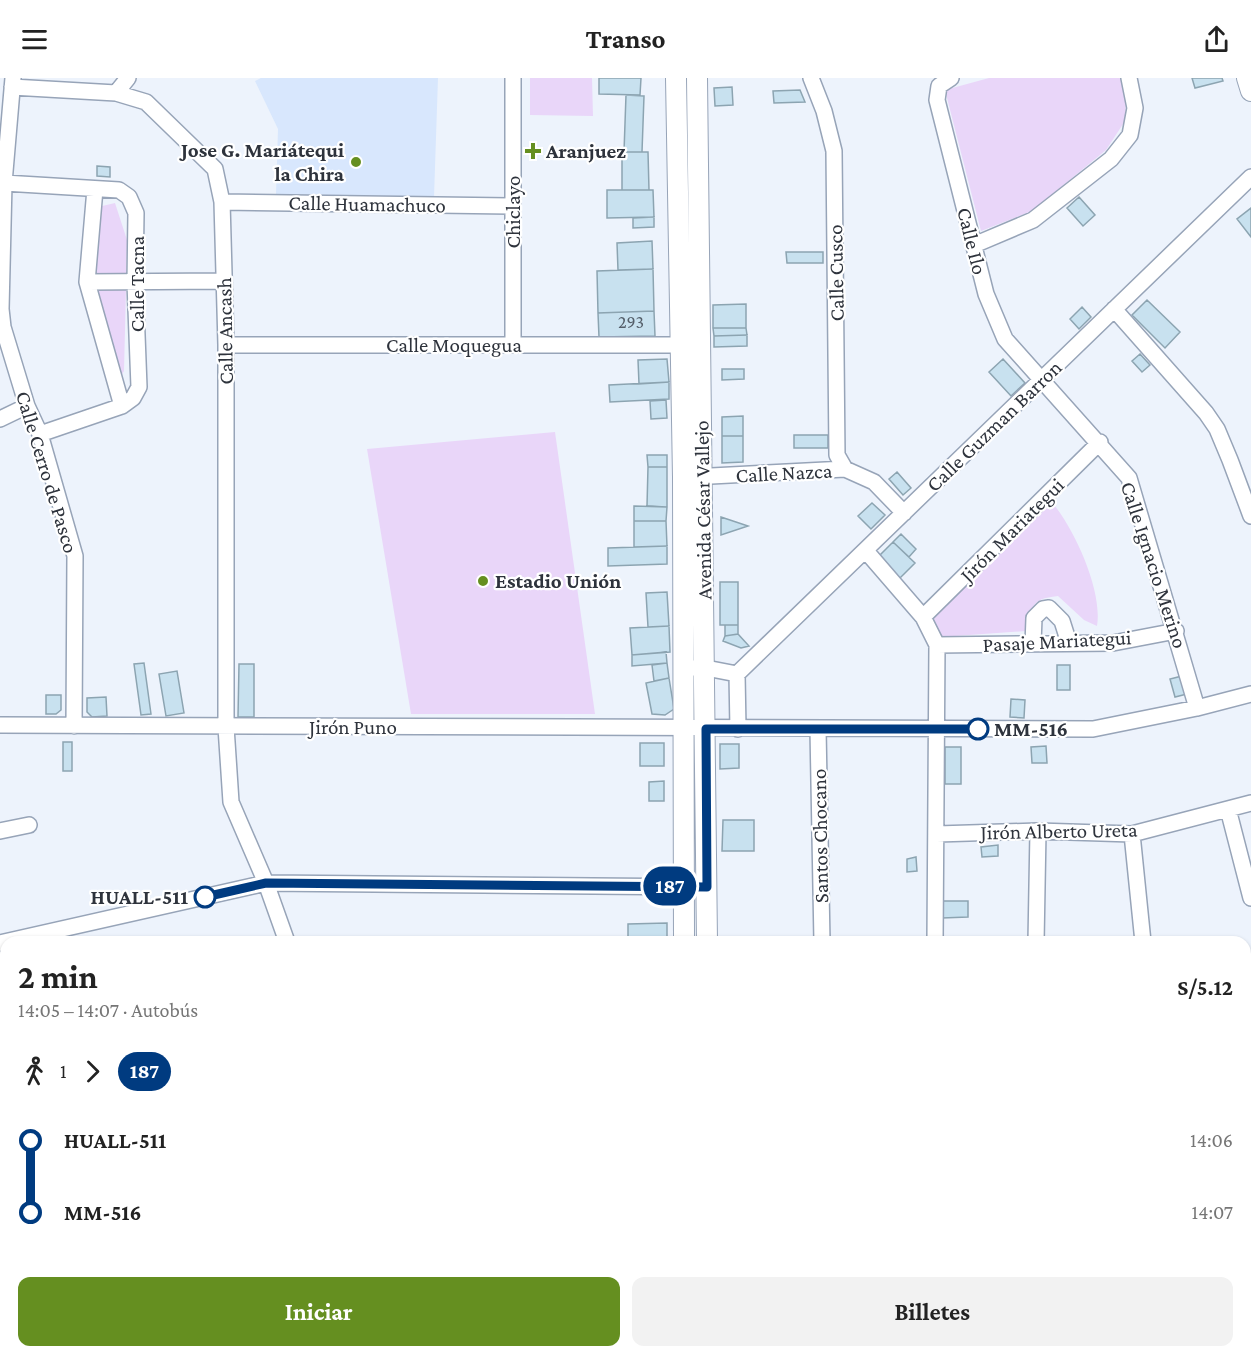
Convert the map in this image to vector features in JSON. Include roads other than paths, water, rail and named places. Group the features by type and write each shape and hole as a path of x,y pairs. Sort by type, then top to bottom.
{"main road":[{"name":"Avenida César Vallejo","path":"676,78 690,304 693,477 685,668 684,936"},
{"name":"Avenida César Vallejo","path":"697,78 690,304 681,345 706,668 707,936"},
{"path":"1247,78 1251,91"}],"street":[{"path":"116,93 128,78"},
{"name":"Chiclayo","path":"513,78 513,345"},
{"name":"Calle Cusco","path":"811,78 824,111 834,151 837,455 845,470"},
{"path":"974,245 1033,219 1110,159 1130,135 1135,108 1129,78"},
{"name":"Calle Ilo","path":"945,82 937,100 986,294 1005,339 1041,380"},
{"name":"Calle Ancash","path":"12,83 116,93 146,102 215,169 222,202 226,345 226,727 231,801 266,883 285,936"},
{"name":"Calle Cerro de Pasco","path":"12,83 4,183 1,309 3,327 27,406 40,434 75,556 74,726"},
{"name":"Calle Guzman Barron","path":"737,674 1251,177"},
{"name":"Calle Tacna","path":"4,183 119,190 129,197 136,213 135,283 139,387 133,398 122,406"},
{"path":"40,434 122,406 87,282 95,189"},
{"name":"Calle Huamachuco","path":"222,202 513,206"},
{"path":"87,282 224,281"},
{"path":"1114,309 1206,413 1217,429 1251,516"},
{"name":"Calle Moquegua","path":"226,345 681,345"},
{"name":"Calle Ignacio Merino","path":"1041,380 1100,442 1129,478 1197,708"},
{"path":"0,419 27,406"},
{"name":"Jirón Mariategui","path":"923,617 1100,442"},
{"name":"Calle Nazca","path":"693,477 845,470 874,482 904,513"},
{"path":"866,551 923,617 937,645 935,936"},
{"path":"1033,645 1034,618 1043,609 1049,608 1062,621 1069,643"},
{"name":"Pasaje Mariategui","path":"937,645 1113,643 1176,631"},
{"path":"685,668 706,668 737,674 738,729"},
{"name":"Jirón Puno","path":"0,725 1093,729 1197,708 1251,694"},
{"name":"Santos Chocano","path":"818,729 822,936"},
{"name":"Jirón Alberto Ureta","path":"937,834 1038,831 1132,834 1251,803"},
{"path":"1228,809 1251,898"},
{"path":"0,831 29,825"},
{"path":"1036,936 1038,831"},
{"path":"1132,834 1142,936"},
{"path":"31,936 266,883 707,887"}],"place":[{"name":"Aranjuez","path":"533,151"},
{"name":"Jose G. Mariátequi la Chira","path":"356,162"},
{"name":"Estadio Unión","path":"483,581"},
{"name":"MM-516","path":"978,729"},
{"name":"HUALL-511","path":"205,897"}]}
